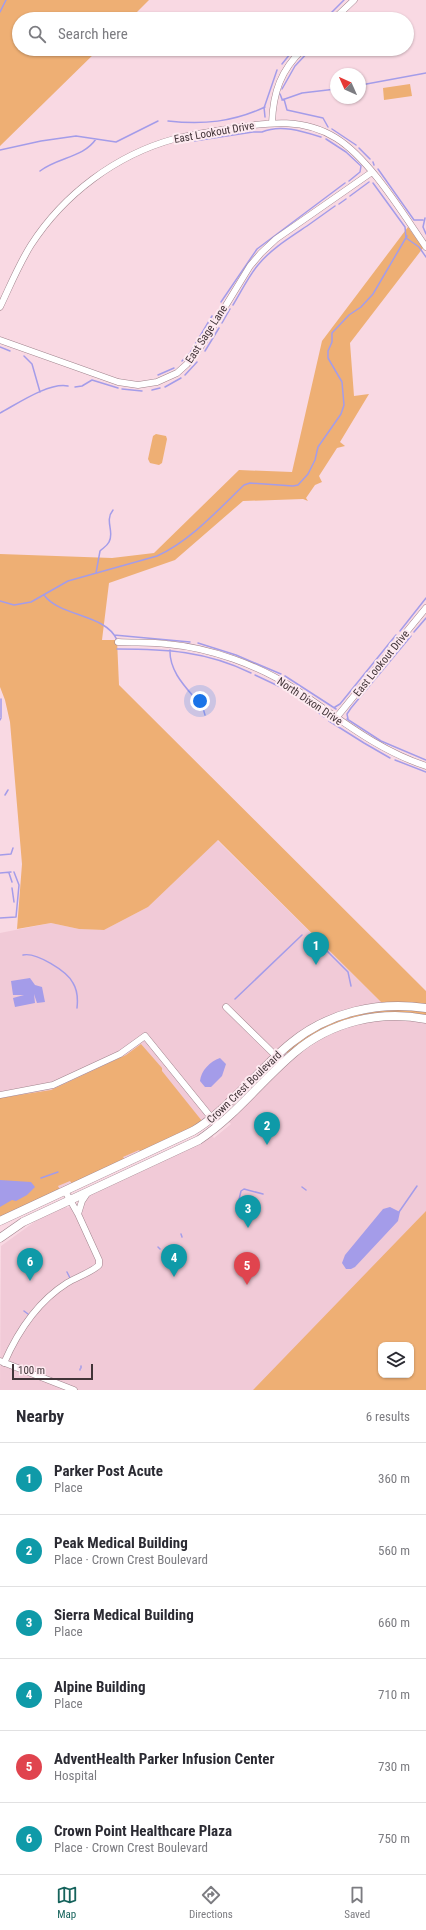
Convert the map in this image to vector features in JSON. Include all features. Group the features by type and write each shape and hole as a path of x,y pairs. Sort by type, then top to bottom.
{"main road":[{"name":"Crown Crest Boulevard","path":"0,1221 189,1134 212,1119 276,1056 304,1033 327,1020 346,1013 385,1006 426,1008"},
{"name":"Crown Crest Boulevard","path":"0,1238 23,1222 39,1214 190,1144 218,1126 284,1063 311,1040 350,1022 390,1016 426,1018"},
{"name":"Crown Crest Boulevard","path":"0,1245 39,1214"}],"street":[{"path":"341,12 354,0"},
{"path":"272,123 273,101 277,85 285,69 297,56"},
{"name":"East Lookout Drive","path":"0,307 26,253 45,225 69,199 101,174 136,154 172,140 204,133 272,123 300,124 327,133 358,154 426,247"},
{"name":"East Sage Lane","path":"0,340 118,382 145,384 164,380 182,370 194,356 250,266 261,252 278,238 372,172"},
{"name":"East Lookout Drive","path":"336,718 426,608"},
{"name":"North Dixon Drive","path":"118,642 175,645 232,659 286,684 374,743 426,766"},
{"path":"226,1007 284,1063"},
{"path":"0,1095 53,1085 120,1054 145,1036 218,1126"},
{"path":"135,1159 140,1168"},
{"path":"66,1191 78,1214 99,1265 66,1284 41,1305 20,1331 2,1362 74,1390"},
{"path":"78,1214 82,1201 88,1191"}],"shaded area":[{"path":"0,0 149,0 137,12 12,12 12,56 92,56 0,146"},
{"path":"410,84 412,96 384,100 383,88"},
{"path":"408,227 423,248 350,343 354,396 369,394 340,442 345,446 337,448 319,476 322,482 315,485 306,498 308,501 303,499 243,501 175,560 109,583 102,640 117,640 119,685 426,991 426,1005 382,1003 218,840 148,907 104,930 79,929 51,923 17,929 22,864 10,722 5,700 0,687 0,554 112,558 154,553 239,470 292,472 322,341"},
{"path":"156,434 166,436 167,439 162,463 159,465 150,463 148,459 153,436"},
{"path":"217,840 382,1003 322,1018 313,1022 266,1061 216,1110 195,1127 0,1216 0,933 51,923 79,929 104,930 148,907"},
{"path":"30,978 35,985 42,987 45,1002 37,1003 34,994 35,1003 15,1007 13,998 24,995 13,995 11,981"},
{"path":"405,1009 426,1012 426,1015 368,1015 288,1054 286,1051 315,1030 340,1019 372,1012"},
{"path":"403,1019 426,1022 426,1390 0,1390 1,1246 37,1220 65,1205 67,1208 84,1202 90,1195 212,1135 214,1138 231,1124 229,1122 296,1056 325,1037 348,1027 370,1021"},
{"path":"141,1044 162,1068 162,1071 202,1121 191,1129 140,1152 139,1150 123,1157 125,1160 72,1184 70,1181 58,1186 60,1190 0,1217 0,1098 51,1090 126,1055"},
{"path":"220,1058 226,1064 222,1076 211,1087 205,1087 200,1081 204,1070 216,1059"},
{"path":"0,1180 31,1182 35,1187 27,1195 16,1201 12,1200 0,1207"},
{"path":"390,1207 400,1212 398,1221 355,1267 346,1269 342,1263 345,1255 383,1209"},
{"path":"426,1211 426,1390 253,1390"}],"waterway":[{"path":"0,12 6,0"},
{"path":"332,12 344,0"},
{"path":"282,64 288,56"},
{"path":"282,89 295,66 304,56"},
{"path":"264,108 277,70"},
{"path":"366,84 426,73"},
{"path":"282,100 302,93 330,90"},
{"path":"280,94 282,99"},
{"path":"284,99 287,110 323,118 328,127"},
{"path":"264,107 265,117"},
{"path":"168,121 193,123 218,121 241,116 265,107"},
{"path":"0,150 41,141 76,136 116,142 158,121"},
{"path":"262,132 284,128 321,137"},
{"path":"332,129 356,145"},
{"path":"194,141 262,132"},
{"path":"40,171 47,166 77,154 91,145 96,139"},
{"path":"326,139 346,152 361,166 360,172 349,181"},
{"path":"359,148 370,159"},
{"path":"378,169 414,220 423,220"},
{"path":"350,196 369,182"},
{"path":"221,302 257,249 345,183"},
{"path":"373,183 405,227 406,238 419,247 426,257"},
{"path":"339,204 346,199"},
{"path":"307,226 335,206"},
{"path":"425,218 423,227 426,234"},
{"path":"233,305 251,274 263,259 281,244 307,226"},
{"path":"0,601 14,605 31,602 68,581 157,556 169,550 192,534 244,485 250,483 293,486 298,485 308,474 315,460 318,447 341,414 344,405 342,382 328,358 328,351 332,342 332,333 349,315 361,307 373,294 407,236"},
{"path":"222,323 230,309"},
{"path":"182,361 190,353 212,316"},
{"path":"205,351 219,328"},
{"path":"0,347 10,351"},
{"path":"24,356 32,364 40,392"},
{"path":"185,375 197,362"},
{"path":"158,375 174,368"},
{"path":"165,387 181,378"},
{"path":"75,387 82,386 92,380 118,388"},
{"path":"0,413 43,390 52,387 68,386"},
{"path":"152,390 160,388"},
{"path":"122,389 142,391"},
{"path":"96,573 100,551 107,545 111,538 109,518 113,510"},
{"path":"44,595 51,602 61,608 103,625 117,640"},
{"path":"400,631 426,598"},
{"path":"414,632 426,618"},
{"path":"114,635 190,642"},
{"path":"335,707 340,704 396,635"},
{"path":"348,719 347,714 351,708 411,636"},
{"path":"198,643 236,655 281,674"},
{"path":"117,649 186,653 218,660 251,673"},
{"path":"170,650 173,667 181,682 203,708 205,715"},
{"path":"255,675 291,692"},
{"path":"285,676 336,709"},
{"path":"297,696 324,717"},
{"path":"1,699 1,717"},
{"path":"347,719 381,741 426,760"},
{"path":"329,721 390,758"},
{"path":"395,760 426,772"},
{"path":"5,795 8,790"},
{"path":"0,855 11,854 13,848"},
{"path":"0,873 11,872"},
{"path":"0,918 16,917 19,885 14,872"},
{"path":"9,873 12,882"},
{"path":"12,888 14,902"},
{"path":"235,999 302,935"},
{"path":"316,940 348,972 351,986"},
{"path":"23,955 35,956 43,959 51,963 70,978 77,992 77,1008"},
{"path":"41,1178 58,1172"},
{"path":"399,1212 417,1186"},
{"path":"302,1187 306,1190"},
{"path":"238,1204 241,1191 244,1189 263,1194"},
{"path":"67,1272 70,1278"},
{"path":"24,1311 28,1314"}],"place":[{"name":"Parker Post Acute","path":"316,965"},
{"name":"Peak Medical Building","path":"267,1145"},
{"name":"Sierra Medical Building","path":"248,1228"},
{"name":"Alpine Building","path":"174,1277"},
{"name":"Crown Point Healthcare Plaza","path":"30,1281"},
{"name":"AdventHealth Parker Infusion Center","path":"247,1285"}]}
